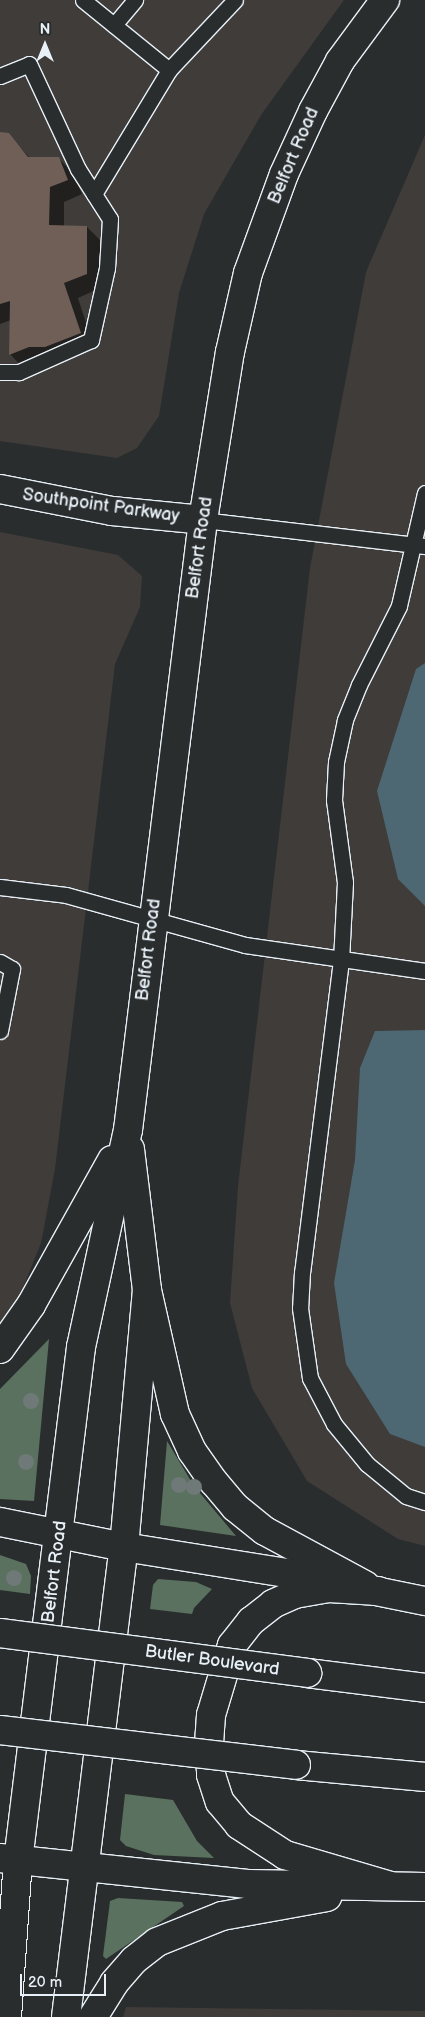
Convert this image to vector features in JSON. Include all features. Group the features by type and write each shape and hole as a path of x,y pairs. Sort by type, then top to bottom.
{"main road":[{"name":"Belfort Road","path":"8,2017 9,1860 59,1534 81,1347 128,1130 152,920 203,520 230,352 248,273 284,174 312,111 340,61 384,0"},
{"name":"Southpoint Parkway","path":"0,489 112,511 203,520"},
{"name":"Belfort Road","path":"66,2017 124,1548 147,1290 128,1130"},
{"path":"0,1349 32,1305 128,1130"},
{"path":"147,1290 175,1414 192,1451 214,1482 234,1507 265,1531 337,1572 378,1591"},
{"path":"0,1522 124,1548 378,1591 425,1601"},
{"path":"378,1591 329,1588 295,1594 273,1604 251,1622 232,1645 211,1715 209,1743 211,1775 220,1802 239,1825 285,1855 390,1886"},
{"name":"Butler Boulevard","path":"0,1633 425,1688"},
{"path":"0,1730 296,1765 425,1777"},
{"path":"9,1860 248,1884 425,1887"},
{"path":"93,2017 114,1983 134,1960 157,1942 222,1916 390,1886"}],"lane":[{"path":"83,0 169,70"},
{"path":"114,25 135,0"},
{"path":"94,194 169,70 235,0"},
{"path":"0,76 29,64 78,170 110,219 107,268 91,340 18,372 0,372"},
{"path":"425,493 419,546 399,606 345,720 336,762 334,800 345,882 341,960 302,1272 303,1346 310,1378 321,1402 348,1444 367,1464 406,1496 425,1502"},
{"path":"203,520 419,546"},
{"path":"0,887 66,895 245,945 425,971"},
{"path":"0,962 12,969 0,1031"}],"shaded area":[{"path":"0,0 344,0 261,115 204,214 179,293 159,416 137,448 117,458 0,441"},
{"path":"425,135 425,1546 398,1539 307,1481 252,1388 230,1303 238,1186 310,568 366,272"},
{"path":"0,532 118,555 142,576 140,607 115,664 55,1169 41,1243 18,1300 0,1322"},
{"path":"126,2007 425,2011 425,2017 123,2017"}],"green space":[{"path":"49,1339 34,1501 0,1499 0,1389"},
{"path":"167,1441 194,1486 236,1536 160,1525"},
{"path":"0,1555 26,1564 31,1576 30,1594 0,1590"},
{"path":"158,1579 196,1582 212,1589 194,1608 192,1614 150,1609 153,1585"},
{"path":"125,1794 173,1800 197,1841 214,1858 154,1855 126,1846 120,1840"},
{"path":"118,1898 182,1902 184,1906 106,1959 103,1956 110,1901"}],"water":[{"path":"425,663 425,906 398,879 377,791 416,669"},
{"path":"425,1030 425,1447 390,1434 346,1364 334,1283 355,1160 360,1068 375,1031"}],"building":[{"path":"0,132 9,133 28,157 59,157 68,180 50,187 49,225 87,226 87,274 64,283 81,333 45,347 29,347 9,355 10,301 0,304"}]}
